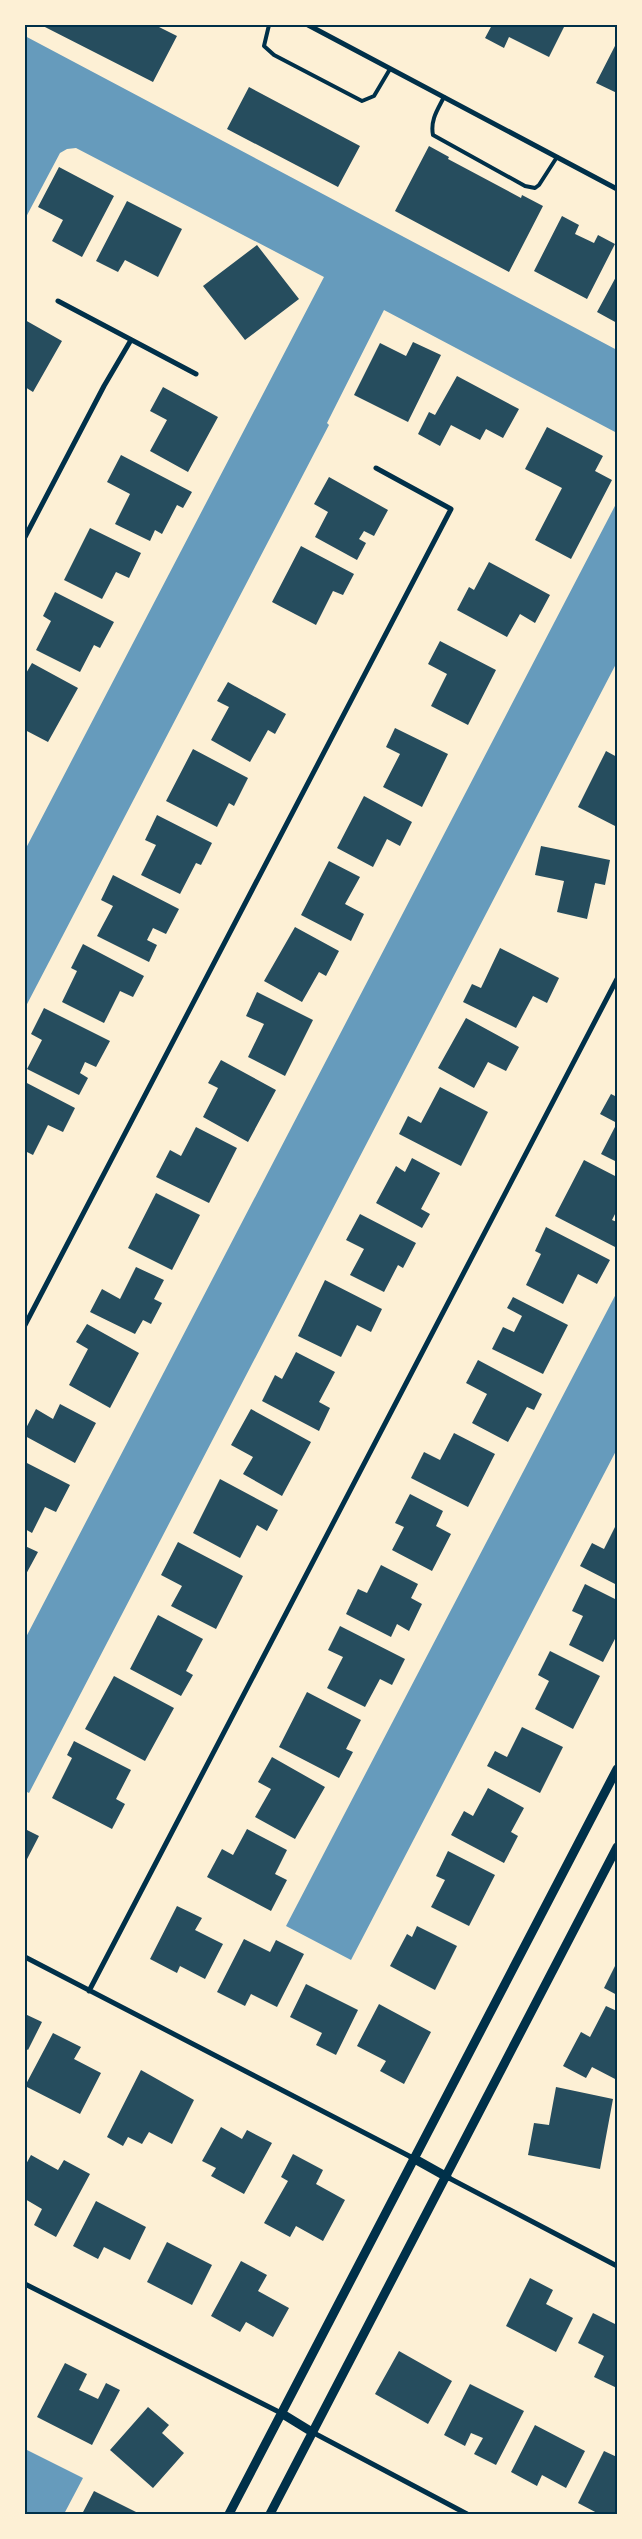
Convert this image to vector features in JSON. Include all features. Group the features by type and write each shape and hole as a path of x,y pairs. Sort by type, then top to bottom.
{"street":[{"path":"308,25 617,189"},
{"path":"58,301 196,374"},
{"path":"25,537 104,386 132,340"},
{"path":"25,1325 451,509 376,468"},
{"path":"90,1990 617,978"},
{"path":"229,2514 617,1769"},
{"path":"270,2514 617,1847"},
{"path":"25,1957 617,2266"},
{"path":"25,2284 281,2413 312,2432 467,2514"}],"lane":[{"path":"269,25 264,46 274,55 362,101 374,96 390,69"},
{"path":"444,97 431,127 433,135 516,182 535,188 545,177 557,157"}],"water":[{"path":"25,36 617,350 617,433 384,310 327,423 329,425 25,1008 25,850 324,277 76,148 67,149 60,153 25,219"},
{"path":"617,502 617,662 29,1793 25,1791 25,1639"},
{"path":"617,1292 617,1449 351,1960 286,1926"},
{"path":"25,2449 83,2478 64,2514 25,2514"}],"building":[{"path":"41,25 155,25 177,36 153,82"},
{"path":"492,25 565,25 549,57 509,37 504,48 485,38"},
{"path":"617,42 617,93 596,83"},
{"path":"249,87 360,146 338,187 227,129"},
{"path":"429,146 449,157 448,159 521,198 522,195 543,206 509,272 395,211"},
{"path":"59,167 114,196 82,257 52,241 63,220 38,207"},
{"path":"127,201 182,229 158,277 125,260 118,272 96,261"},
{"path":"562,216 579,225 575,234 594,243 598,235 615,244 587,299 534,271"},
{"path":"257,245 299,299 245,340 203,286"},
{"path":"617,275 617,323 597,312"},
{"path":"25,320 62,341 33,392 25,387"},
{"path":"413,342 441,355 408,422 354,395 380,343 406,356"},
{"path":"457,376 519,409 503,438 486,429 480,440 451,425 440,446 418,434 429,412 435,415"},
{"path":"163,387 218,417 188,472 150,451 167,420 150,411"},
{"path":"547,427 603,456 595,471 612,480 571,559 535,540 562,488 525,469"},
{"path":"121,455 192,492 183,508 177,505 162,534 155,530 150,541 115,524 130,494 107,482"},
{"path":"329,477 388,510 374,536 364,531 359,539 366,543 357,560 315,537 328,512 314,504"},
{"path":"90,528 141,553 129,578 116,572 102,599 64,580"},
{"path":"301,546 354,574 343,595 333,591 316,625 272,602"},
{"path":"489,562 550,595 535,623 520,614 507,637 457,610 469,587 474,590"},
{"path":"55,592 114,622 100,648 94,645 80,672 36,650 51,621 43,616"},
{"path":"440,641 496,670 468,725 431,706 447,674 428,664"},
{"path":"32,663 78,688 48,742 25,730 25,675"},
{"path":"228,682 286,714 275,734 268,730 250,762 211,740 229,707 217,701"},
{"path":"395,728 448,754 422,807 383,787 400,754 386,747"},
{"path":"193,749 248,778 234,806 229,803 217,827 166,801"},
{"path":"606,751 617,757 617,827 578,807"},
{"path":"364,796 412,822 400,846 387,839 373,867 337,848"},
{"path":"157,815 212,843 201,865 196,863 180,894 141,875 156,845 145,840"},
{"path":"541,846 610,860 605,885 595,883 587,919 557,912 564,881 535,875"},
{"path":"329,861 360,877 345,904 364,914 351,941 301,915"},
{"path":"113,875 179,909 166,934 153,928 147,940 157,945 149,962 97,936 113,906 101,900"},
{"path":"295,927 339,951 326,976 319,972 302,1002 264,981"},
{"path":"83,944 144,976 133,997 120,991 104,1023 62,1002 77,971 71,968"},
{"path":"500,948 559,978 547,1003 533,996 516,1028 463,1002 472,984 481,988"},
{"path":"257,992 313,1020 285,1076 248,1057 264,1024 246,1016"},
{"path":"44,1008 110,1041 96,1067 85,1062 80,1073 88,1078 79,1095 27,1069 42,1040 31,1034"},
{"path":"466,1018 519,1047 506,1071 488,1062 474,1088 438,1068"},
{"path":"221,1060 276,1090 248,1142 203,1117 218,1088 208,1083"},
{"path":"25,1082 75,1108 63,1132 48,1125 33,1155 25,1151"},
{"path":"440,1087 488,1112 461,1166 399,1134 408,1116 421,1123"},
{"path":"611,1094 617,1097 617,1123 600,1114"},
{"path":"617,1123 617,1162 601,1154"},
{"path":"196,1127 237,1148 209,1203 156,1177 170,1150 181,1156"},
{"path":"412,1158 440,1173 421,1209 430,1214 422,1228 376,1203 396,1166 405,1172"},
{"path":"584,1160 617,1177 617,1210 612,1220 617,1222 617,1248 555,1216"},
{"path":"156,1193 200,1215 172,1270 128,1248"},
{"path":"360,1214 416,1243 403,1268 398,1265 384,1292 350,1275 364,1249 346,1240"},
{"path":"546,1227 610,1260 597,1284 578,1274 563,1304 526,1285 541,1254 535,1251"},
{"path":"136,1267 164,1280 154,1299 162,1303 151,1324 143,1320 135,1334 90,1312 102,1289 120,1299"},
{"path":"325,1280 382,1309 371,1332 357,1325 341,1357 298,1336"},
{"path":"513,1297 568,1325 543,1374 492,1349 503,1327 514,1332 522,1316 507,1308"},
{"path":"87,1324 139,1353 110,1408 69,1385 88,1349 76,1342"},
{"path":"296,1352 335,1372 319,1402 330,1408 319,1431 262,1401 275,1375 282,1379"},
{"path":"478,1360 542,1394 534,1410 527,1407 508,1442 472,1423 487,1394 466,1383"},
{"path":"60,1404 96,1423 75,1463 25,1436 25,1430 36,1409 53,1419"},
{"path":"251,1409 311,1442 282,1496 243,1474 253,1457 231,1445"},
{"path":"454,1433 495,1454 468,1507 411,1478 424,1452 440,1460"},
{"path":"25,1462 70,1485 56,1512 45,1507 32,1533 25,1529"},
{"path":"220,1479 278,1510 267,1531 257,1525 240,1558 193,1533"},
{"path":"410,1494 443,1511 436,1526 451,1534 432,1571 392,1550 404,1527 395,1523"},
{"path":"617,1523 617,1585 580,1566 592,1543 604,1549"},
{"path":"178,1542 243,1576 216,1629 171,1606 182,1586 161,1575"},
{"path":"25,1546 38,1552 25,1576"},
{"path":"381,1565 418,1584 411,1598 422,1604 409,1631 397,1624 391,1637 346,1614 358,1589 367,1593"},
{"path":"585,1584 617,1600 617,1635 603,1662 569,1645 583,1616 572,1611"},
{"path":"158,1615 203,1639 186,1671 193,1675 181,1696 130,1669"},
{"path":"340,1626 405,1659 392,1685 380,1679 365,1707 327,1688 343,1657 328,1650"},
{"path":"550,1651 600,1676 573,1729 535,1709 549,1681 538,1675"},
{"path":"114,1676 174,1708 145,1761 85,1729"},
{"path":"307,1692 361,1720 346,1749 353,1752 339,1778 279,1747"},
{"path":"522,1727 563,1747 540,1793 487,1766 495,1751 507,1757"},
{"path":"74,1741 131,1770 116,1799 125,1804 112,1829 52,1798 72,1758 67,1755"},
{"path":"272,1757 325,1787 295,1839 255,1817 271,1789 258,1782"},
{"path":"488,1788 524,1808 511,1832 518,1836 504,1863 451,1835 464,1811 473,1816"},
{"path":"25,1829 39,1836 25,1863"},
{"path":"247,1829 287,1850 275,1874 287,1880 271,1911 207,1877 222,1849 233,1855"},
{"path":"448,1851 495,1875 469,1926 431,1907 445,1880 436,1876"},
{"path":"177,1906 202,1918 195,1930 223,1944 205,1979 180,1966 177,1973 150,1959"},
{"path":"417,1926 457,1946 435,1990 390,1966 407,1934 412,1937"},
{"path":"244,1939 270,1952 276,1940 304,1954 277,2007 251,1994 245,2006 217,1992"},
{"path":"617,1962 617,1995 604,1988"},
{"path":"306,1984 358,2010 336,2055 316,2045 322,2033 290,2017"},
{"path":"379,2004 431,2032 404,2084 380,2071 386,2061 357,2046"},
{"path":"606,2006 617,2011 617,2080 592,2067 586,2078 563,2066 581,2032 590,2037"},
{"path":"25,2014 42,2022 28,2050 25,2048"},
{"path":"53,2033 81,2047 74,2059 101,2073 80,2114 25,2086"},
{"path":"141,2070 194,2100 172,2144 149,2132 142,2144 128,2137 123,2146 107,2137"},
{"path":"556,2087 613,2099 600,2169 528,2155 534,2123 549,2125"},
{"path":"221,2127 242,2139 247,2130 272,2143 244,2194 211,2176 216,2168 202,2161"},
{"path":"293,2154 323,2170 316,2184 345,2200 323,2241 296,2226 290,2237 264,2223 288,2181 281,2177"},
{"path":"31,2155 58,2170 64,2160 90,2174 56,2237 34,2225 42,2209 25,2199 25,2166"},
{"path":"96,2201 146,2227 130,2260 104,2247 98,2259 73,2246"},
{"path":"167,2242 212,2265 192,2305 147,2282"},
{"path":"241,2261 267,2275 258,2291 289,2308 273,2337 246,2322 240,2332 211,2316"},
{"path":"530,2278 553,2290 546,2304 573,2318 556,2352 506,2326"},
{"path":"593,2313 617,2325 617,2388 594,2377 604,2356 578,2343"},
{"path":"399,2351 452,2381 428,2424 375,2394"},
{"path":"65,2363 87,2374 79,2390 98,2399 106,2383 120,2390 92,2445 37,2417"},
{"path":"470,2384 524,2411 496,2465 474,2454 483,2438 471,2433 465,2446 444,2435"},
{"path":"148,2407 169,2425 162,2433 184,2453 153,2488 110,2450"},
{"path":"535,2425 585,2451 566,2488 542,2475 537,2486 511,2472"},
{"path":"604,2451 617,2457 617,2514 599,2514 578,2503"},
{"path":"94,2491 140,2514 82,2514"}]}
